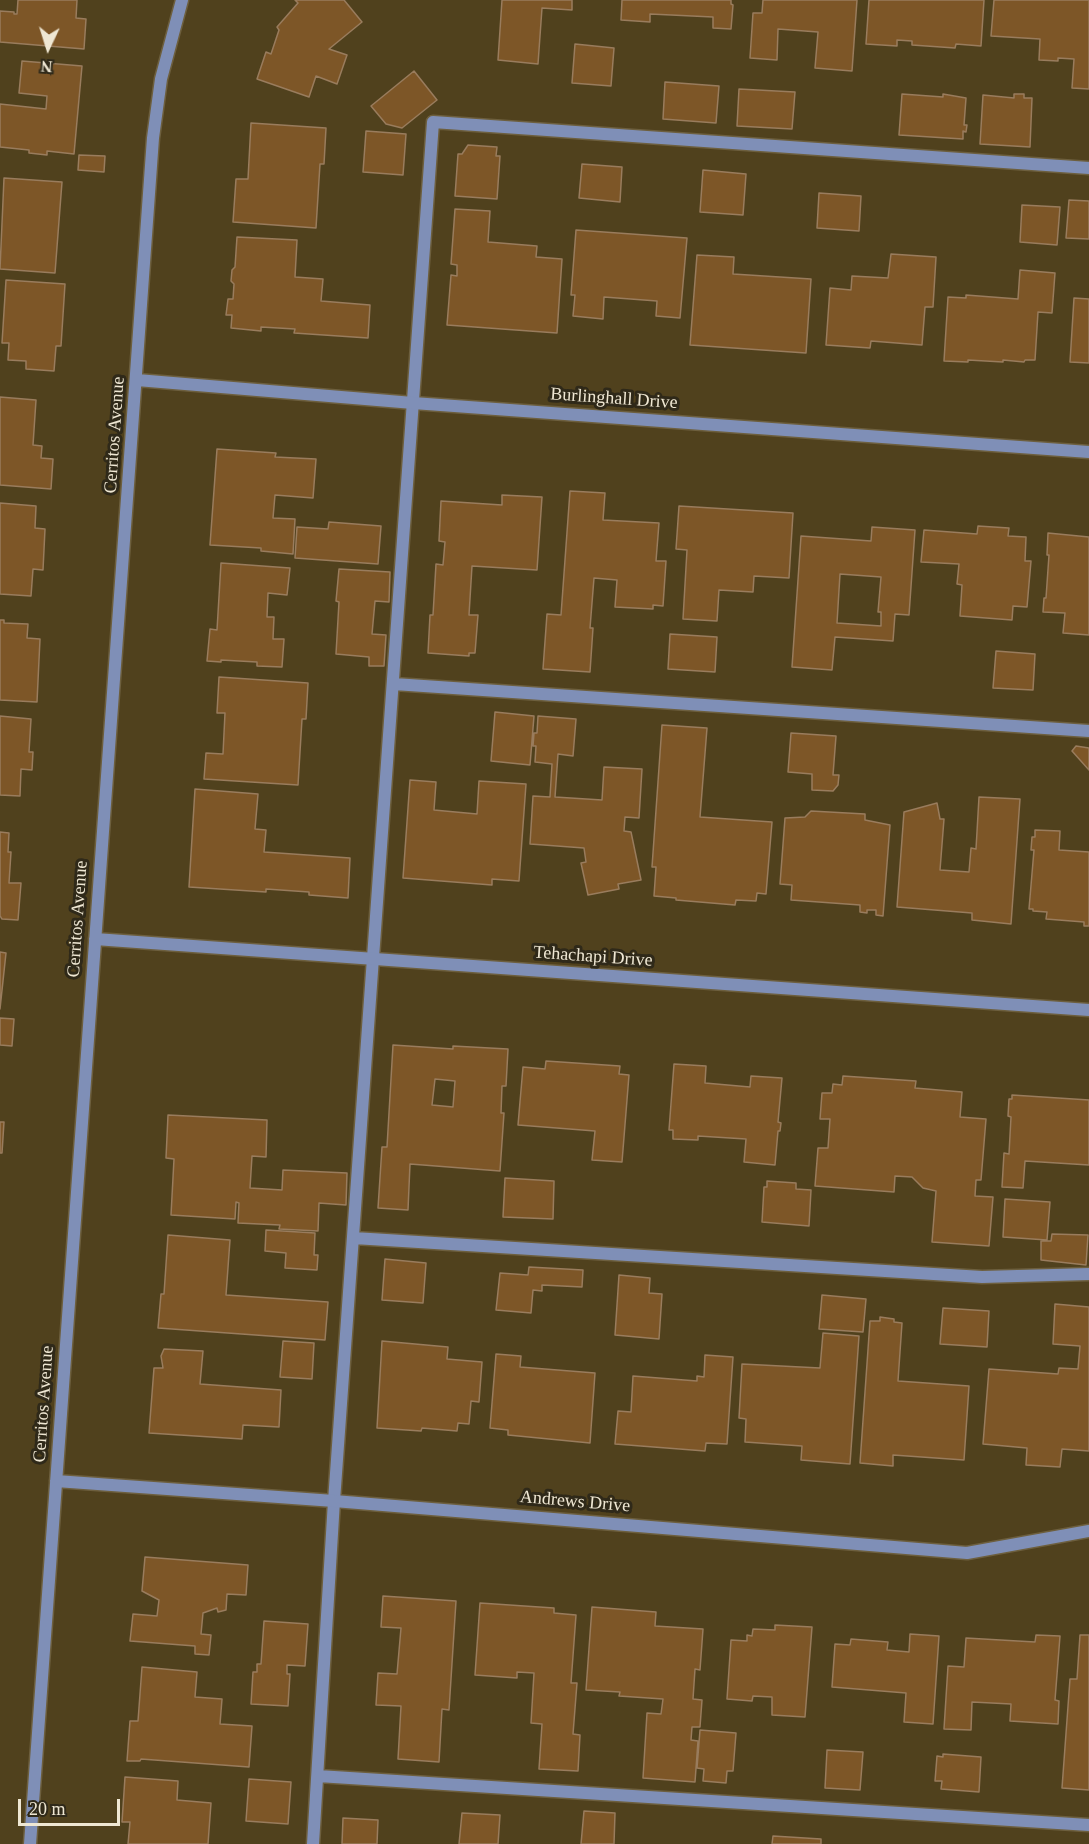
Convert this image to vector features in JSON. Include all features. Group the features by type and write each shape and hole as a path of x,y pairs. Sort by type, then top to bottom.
{"street":[{"name":"Cerritos Avenue","path":"30,1844 153,138 160,79 182,0"},
{"path":"313,1844 334,1501 433,122 1089,168"},
{"name":"Burlinghall Drive","path":"137,380 413,403 1089,452"},
{"path":"394,684 1089,731"},
{"name":"Tehachapi Drive","path":"95,939 1089,1010"},
{"path":"354,1238 982,1276 1089,1274"},
{"name":"Andrews Drive","path":"56,1481 968,1552 1089,1531"},
{"path":"318,1776 1089,1825"}],"building":[{"path":"18,0 77,0 76,18 86,19 84,49 0,42 0,11 17,14"},
{"path":"295,0 344,0 362,22 329,49 347,55 337,84 316,76 309,97 257,79 266,52 271,54 279,30 277,27 298,3"},
{"path":"502,0 572,0 572,10 542,8 538,64 498,60"},
{"path":"622,0 731,0 733,5 731,29 713,28 713,17 650,14 650,22 621,20"},
{"path":"763,0 857,0 852,71 815,68 818,32 778,29 777,60 750,58 753,13 762,13"},
{"path":"869,0 984,0 981,46 956,44 955,48 912,45 912,41 897,40 897,46 866,44"},
{"path":"994,0 1089,0 1089,89 1072,88 1074,59 1039,60 1040,39 991,36"},
{"path":"575,44 614,48 611,86 572,83"},
{"path":"22,61 82,66 74,154 47,151 47,155 29,153 29,150 0,147 0,104 46,109 47,96 19,93"},
{"path":"414,71 437,100 402,128 386,124 371,106"},
{"path":"665,82 719,86 716,123 663,119"},
{"path":"739,89 795,92 792,129 737,126"},
{"path":"902,94 943,97 943,94 966,98 964,125 967,125 966,132 963,131 963,139 899,135"},
{"path":"1014,94 1024,94 1024,98 1032,98 1030,147 980,144 983,95 1014,98"},
{"path":"251,123 326,128 324,164 320,164 316,228 233,222 236,179 248,179"},
{"path":"366,131 406,134 403,175 363,172"},
{"path":"468,145 497,147 496,156 500,156 497,199 455,196 458,154 462,154"},
{"path":"79,155 105,156 104,172 78,170"},
{"path":"582,164 622,167 620,202 579,198"},
{"path":"703,170 746,174 743,215 700,212"},
{"path":"4,178 62,182 55,273 0,269"},
{"path":"819,193 861,196 859,231 817,228"},
{"path":"1069,200 1089,201 1089,239 1066,238"},
{"path":"1022,205 1060,207 1057,245 1020,242"},
{"path":"455,209 490,211 488,242 537,246 536,257 562,259 557,333 447,325 451,275 457,276 457,265 451,264"},
{"path":"576,230 687,238 680,318 656,316 657,301 604,297 603,319 573,316 575,295 571,295"},
{"path":"237,237 297,240 295,277 323,279 321,301 370,305 368,338 294,333 295,329 261,327 261,331 231,328 232,315 226,315 228,299 233,299 234,284 231,281 232,270 235,267"},
{"path":"891,254 936,257 933,307 925,307 922,345 871,341 870,348 826,345 830,288 851,290 852,276 888,278"},
{"path":"697,255 734,257 733,274 811,279 806,353 690,345"},
{"path":"1020,270 1055,273 1052,313 1038,312 1035,360 1024,362 944,361 948,297 966,298 966,295 1018,299"},
{"path":"6,280 65,284 61,346 56,346 54,371 26,369 26,361 8,360 9,343 2,343"},
{"path":"1074,298 1089,299 1089,363 1070,362"},
{"path":"0,397 36,400 33,445 42,446 41,458 53,459 51,489 0,485"},
{"path":"217,449 276,453 275,457 316,459 313,498 275,495 273,518 295,519 293,554 261,551 261,548 210,545"},
{"path":"570,491 605,493 603,520 659,523 656,561 666,561 663,606 653,605 653,609 615,607 617,580 594,578 590,628 593,628 590,672 543,669 547,614 561,615"},
{"path":"502,495 542,497 537,570 472,566 469,615 478,615 475,653 469,653 469,656 428,653 436,564 443,565 445,542 439,541 441,501 502,505"},
{"path":"0,503 36,506 35,528 45,529 43,570 33,569 31,596 0,594"},
{"path":"679,506 793,513 789,578 754,576 753,592 719,590 717,621 683,619 687,550 676,549"},
{"path":"329,522 381,526 378,564 295,558 297,527 328,529"},
{"path":"978,526 1009,528 1008,536 1026,537 1025,561 1031,561 1027,607 1013,606 1012,620 960,616 962,585 957,584 959,564 921,562 924,530 977,534"},
{"path":"872,527 915,530 909,615 895,614 893,641 835,637 832,670 792,667 801,536 871,541","holes":["840,574 881,577 878,612 881,612 881,626 837,623"]},
{"path":"1048,533 1089,537 1089,635 1063,633 1065,613 1043,612 1049,555 1047,555"},
{"path":"221,563 290,568 287,595 268,593 267,617 274,617 273,639 284,639 282,667 257,666 257,662 207,661 210,629 217,630"},
{"path":"339,569 390,572 389,602 375,601 372,634 386,635 384,666 369,666 369,657 336,654 339,602 336,601"},
{"path":"0,620 4,620 4,623 28,624 27,638 40,639 37,702 0,700"},
{"path":"670,634 717,637 715,672 668,669"},
{"path":"996,651 1035,654 1033,690 993,688"},
{"path":"219,677 308,683 306,719 302,719 298,785 204,779 206,753 223,754 225,713 217,713"},
{"path":"495,712 534,716 530,765 491,761"},
{"path":"0,716 31,719 29,752 33,752 32,770 21,769 20,796 0,795"},
{"path":"538,716 576,719 573,756 558,754 555,797 602,800 604,767 642,769 639,818 625,817 624,831 631,832 641,880 618,884 619,889 588,895 581,863 586,862 584,848 530,844 533,796 550,797 552,764 535,762 536,746 533,746 534,733 537,733"},
{"path":"662,725 707,728 700,817 772,822 766,894 757,893 756,901 736,900 735,905 654,896 656,867 652,867"},
{"path":"791,733 836,736 833,775 839,775 838,785 833,791 812,790 812,774 788,772"},
{"path":"1076,746 1089,748 1089,770 1072,751"},
{"path":"410,780 436,782 434,810 477,814 479,781 526,784 519,881 492,879 492,885 403,878"},
{"path":"195,789 258,794 255,829 266,830 264,852 350,858 348,898 266,889 266,892 189,887"},
{"path":"979,797 1020,799 1011,924 972,920 972,913 897,907 904,812 937,803 940,819 944,819 940,870 969,872 971,848 976,849"},
{"path":"811,811 865,814 865,820 890,825 883,916 876,915 876,910 867,910 867,913 860,912 860,905 791,900 792,885 780,884 785,818 805,817"},
{"path":"1035,830 1060,831 1059,850 1089,852 1089,926 1084,926 1084,922 1046,919 1047,912 1029,909 1034,850 1031,850"},
{"path":"0,832 9,833 8,852 11,852 9,883 21,883 18,920 2,919 0,916"},
{"path":"0,952 6,953 0,1009"},
{"path":"0,1018 14,1019 12,1046 0,1045"},
{"path":"393,1045 453,1049 453,1046 508,1049 506,1086 502,1086 501,1113 504,1113 500,1171 410,1164 408,1210 378,1208 382,1147 387,1147","holes":["435,1079 455,1081 453,1107 432,1105"]},
{"path":"546,1061 620,1066 619,1074 629,1075 622,1162 592,1160 595,1131 518,1125 523,1067 545,1069"},
{"path":"674,1064 706,1066 705,1083 750,1087 751,1076 782,1078 778,1122 781,1123 780,1131 778,1131 775,1165 744,1162 746,1139 698,1136 698,1140 673,1139 673,1130 669,1130"},
{"path":"843,1076 916,1081 915,1088 962,1092 960,1117 986,1119 981,1180 976,1180 975,1196 993,1197 989,1246 932,1242 936,1191 923,1188 912,1177 895,1176 894,1192 815,1186 818,1148 828,1148 830,1119 820,1119 822,1093 832,1093 833,1084 842,1085"},
{"path":"1012,1095 1089,1100 1089,1165 1025,1161 1023,1188 1002,1187 1004,1153 1009,1154 1011,1117 1008,1116 1009,1099 1012,1099"},
{"path":"168,1115 267,1120 266,1157 252,1156 250,1188 282,1190 283,1170 347,1173 346,1205 319,1203 318,1231 279,1229 280,1225 238,1223 239,1203 236,1202 235,1219 171,1215 174,1159 166,1158"},
{"path":"0,1122 4,1122 2,1153 0,1153"},
{"path":"505,1178 554,1181 553,1219 503,1217"},
{"path":"767,1181 796,1183 796,1189 811,1190 809,1226 762,1222 764,1187 767,1187"},
{"path":"1005,1199 1050,1202 1047,1240 1003,1237"},
{"path":"266,1230 315,1233 314,1255 318,1255 317,1270 285,1268 286,1253 265,1251"},
{"path":"1052,1234 1088,1235 1086,1265 1041,1260 1041,1241 1051,1241"},
{"path":"168,1235 230,1240 226,1295 328,1302 325,1340 158,1328 161,1294 164,1294"},
{"path":"385,1259 426,1263 423,1303 382,1300"},
{"path":"529,1267 583,1270 582,1287 542,1285 542,1291 533,1290 531,1313 496,1310 500,1273 528,1275"},
{"path":"619,1275 650,1278 649,1293 662,1294 659,1339 615,1335"},
{"path":"822,1295 866,1299 863,1332 819,1329"},
{"path":"1055,1304 1089,1307 1089,1451 1062,1449 1060,1467 1026,1465 1027,1448 983,1444 989,1369 1058,1374 1059,1368 1078,1369 1080,1346 1053,1344"},
{"path":"943,1308 989,1311 987,1347 940,1344"},
{"path":"880,1317 902,1323 898,1381 969,1386 964,1460 893,1455 893,1466 860,1463 870,1321 880,1321"},
{"path":"823,1333 859,1336 850,1464 801,1460 802,1446 745,1442 746,1419 739,1418 742,1364 820,1368"},
{"path":"283,1341 314,1343 312,1379 280,1377"},
{"path":"382,1341 448,1347 447,1359 482,1362 479,1402 471,1401 469,1424 458,1423 457,1431 377,1428"},
{"path":"164,1349 203,1351 200,1384 281,1390 279,1427 243,1425 242,1439 149,1433 154,1368 163,1368 161,1356"},
{"path":"496,1354 521,1356 520,1367 595,1373 590,1443 508,1435 508,1430 490,1428"},
{"path":"705,1355 733,1357 727,1444 706,1443 705,1451 615,1444 618,1411 631,1412 633,1376 697,1381 697,1376 704,1377"},
{"path":"145,1557 248,1565 246,1595 227,1594 226,1610 218,1612 217,1608 203,1613 201,1634 211,1635 209,1655 195,1654 195,1646 130,1641 133,1614 157,1616 159,1600 142,1591"},
{"path":"383,1596 456,1601 449,1710 442,1709 439,1762 398,1759 401,1706 376,1705 378,1673 397,1674 401,1628 381,1627"},
{"path":"480,1603 554,1608 554,1613 576,1615 571,1683 577,1683 573,1734 580,1735 578,1771 539,1769 542,1724 531,1723 534,1673 517,1672 517,1678 475,1675"},
{"path":"592,1607 656,1612 655,1626 703,1629 700,1670 695,1669 693,1699 702,1700 700,1727 692,1727 691,1740 698,1741 695,1782 643,1778 647,1713 661,1714 663,1699 619,1696 620,1692 586,1690"},
{"path":"264,1621 308,1624 305,1666 287,1665 287,1674 290,1674 288,1706 251,1704 253,1672 257,1672 257,1664 261,1664"},
{"path":"775,1625 812,1627 805,1717 772,1715 772,1697 753,1696 752,1701 727,1699 731,1640 747,1641 747,1635 752,1636 753,1629 775,1630"},
{"path":"910,1634 939,1636 933,1724 904,1722 906,1693 832,1687 835,1644 850,1645 851,1639 888,1642 887,1650 909,1652"},
{"path":"1036,1635 1060,1636 1055,1700 1059,1701 1058,1724 1010,1721 1011,1704 972,1702 971,1730 944,1729 948,1666 964,1667 966,1638 1035,1642"},
{"path":"1080,1635 1089,1635 1089,1790 1062,1788 1070,1679 1077,1679"},
{"path":"142,1667 197,1672 195,1697 222,1699 220,1724 252,1726 249,1767 141,1759 140,1761 127,1761 130,1721 138,1721"},
{"path":"700,1730 736,1733 733,1771 727,1771 726,1783 703,1781 704,1769 697,1768"},
{"path":"827,1750 863,1752 860,1790 825,1788"},
{"path":"943,1754 981,1757 979,1792 941,1789 942,1781 935,1781 937,1756 943,1757"},
{"path":"125,1777 178,1781 177,1800 211,1803 208,1844 128,1844 130,1822 122,1822"},
{"path":"249,1779 291,1782 288,1824 246,1821"},
{"path":"584,1811 615,1813 614,1844 581,1844"},
{"path":"462,1813 500,1815 498,1844 459,1844"},
{"path":"343,1818 378,1820 377,1844 342,1844"},
{"path":"773,1836 821,1839 821,1844 772,1844"}]}
